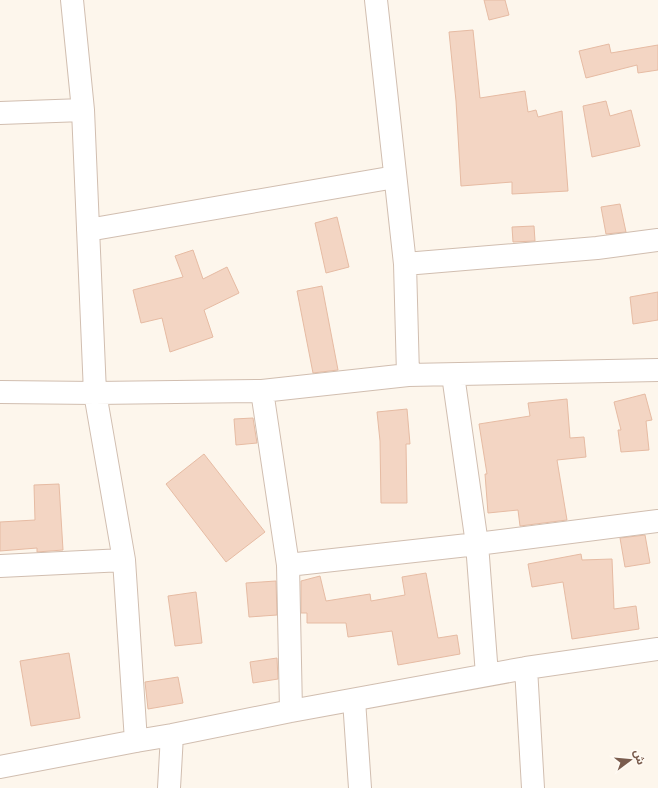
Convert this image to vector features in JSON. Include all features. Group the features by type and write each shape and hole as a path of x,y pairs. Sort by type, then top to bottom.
{"street":[{"path":"72,0 83,110 95,393 124,560 136,741"},
{"path":"376,0 405,264 408,375"},
{"path":"0,113 83,110"},
{"path":"88,230 395,177"},
{"path":"405,264 597,248 658,240"},
{"path":"0,392 95,393 262,390 408,375 658,370"},
{"path":"453,375 477,544 486,676"},
{"path":"262,390 288,565 291,711"},
{"path":"288,565 477,544 658,521"},
{"path":"0,566 124,560"},
{"path":"0,767 291,711 526,668 658,649"},
{"path":"526,668 533,788"},
{"path":"354,700 360,788"},
{"path":"169,788 172,735"}],"building":[{"path":"484,0 505,0 509,15 489,20"},
{"path":"473,30 480,98 525,91 528,112 536,110 538,117 562,111 568,191 512,194 512,182 461,186 456,101 449,32"},
{"path":"609,44 611,53 658,45 658,70 638,73 637,65 586,78 579,51"},
{"path":"606,101 610,116 631,110 640,146 592,157 583,106"},
{"path":"620,204 626,232 606,234 601,207"},
{"path":"337,217 349,267 326,273 315,223"},
{"path":"534,226 535,241 513,242 512,227"},
{"path":"193,250 203,279 227,267 239,293 204,310 213,337 170,352 162,318 141,323 133,290 183,277 175,256"},
{"path":"322,286 338,370 313,373 297,291"},
{"path":"658,292 658,320 633,324 630,297"},
{"path":"645,394 652,420 646,421 649,450 621,452 618,430 621,430 614,402"},
{"path":"567,399 570,438 584,437 586,457 557,460 567,520 520,526 518,510 488,513 485,474 487,474 479,424 530,416 528,403"},
{"path":"407,409 410,444 406,444 407,503 381,503 380,441 377,412"},
{"path":"253,418 257,443 236,445 234,419"},
{"path":"204,454 265,532 226,562 166,484"},
{"path":"59,484 63,550 37,552 37,548 0,551 0,522 35,520 34,485"},
{"path":"645,535 650,563 625,567 620,538"},
{"path":"581,554 582,560 612,559 614,609 636,606 639,629 572,639 563,582 532,587 528,564"},
{"path":"426,573 438,638 457,635 460,654 398,665 392,631 348,637 346,623 307,623 307,613 301,613 301,581 320,576 326,601 370,594 371,601 405,595 402,577"},
{"path":"276,581 277,615 249,617 246,583"},
{"path":"196,592 202,643 175,646 168,596"},
{"path":"69,653 80,718 31,726 20,661"},
{"path":"277,658 278,679 253,683 250,662"},
{"path":"178,677 183,703 148,709 145,682"}]}
